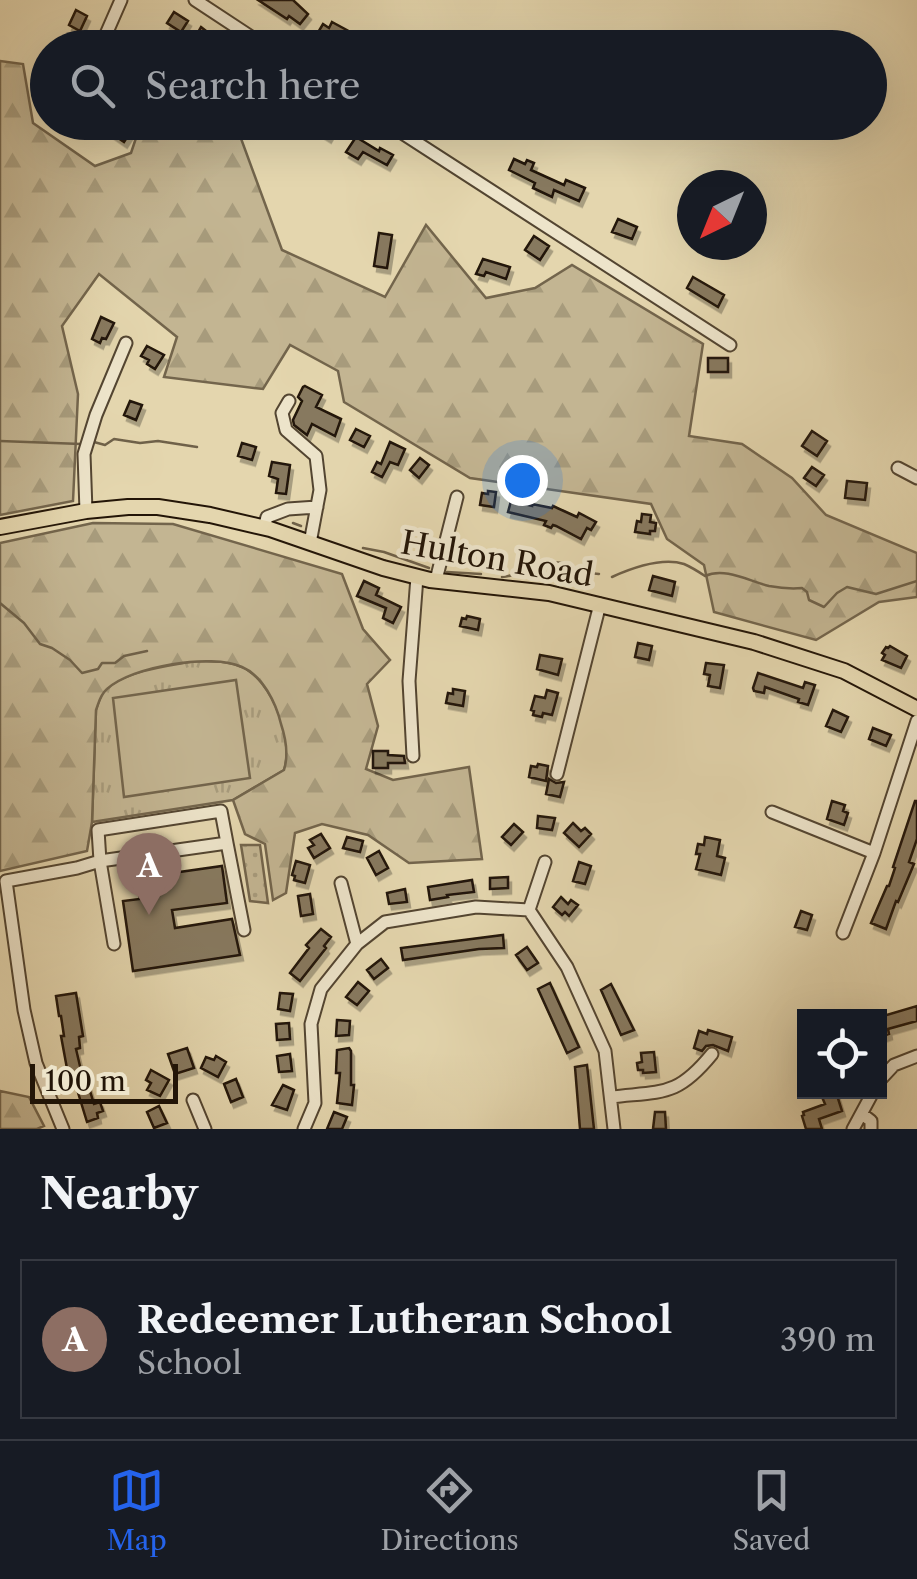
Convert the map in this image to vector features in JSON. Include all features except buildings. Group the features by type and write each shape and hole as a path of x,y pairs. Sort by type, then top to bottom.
{"main road":[{"name":"Hulton Road","path":"0,528 128,507 210,514 417,577 549,593 754,642 816,660 869,682 917,709"}],"street":[{"path":"108,30 121,0"},
{"path":"195,0 241,30"},
{"path":"413,140 730,344"},
{"path":"86,511 84,454 126,344"},
{"path":"289,401 282,413 286,430 316,456 320,490 310,543"},
{"path":"898,468 917,478"},
{"path":"436,580 457,498"},
{"path":"264,528 267,517 317,507"},
{"path":"413,756 410,659 417,577"},
{"path":"557,774 600,604"},
{"path":"843,933 874,854 917,721"},
{"path":"114,944 98,830 221,811 244,930"},
{"path":"772,812 874,854"},
{"path":"63,1129 36,1063 24,1010 6,881 100,861 227,842"},
{"path":"528,910 545,862"},
{"path":"341,883 357,944"},
{"path":"304,1129 315,1104 311,1024 321,990 357,944 384,922 476,907 528,910"},
{"path":"528,910 567,967 605,1051 614,1129"},
{"path":"612,1097 673,1090 697,1073 712,1054"},
{"path":"887,1072 894,1065 917,1056"},
{"path":"853,1129 870,1099"},
{"path":"193,1100 205,1129"},
{"path":"862,1114 871,1122 871,1129"}],"green space":[{"path":"0,61 23,64 30,105 30,140 58,140 95,166 131,153 135,140 242,140 282,250 385,297 426,225 486,298 535,288 572,265 703,344 689,436 742,444 792,478 826,515 917,553 917,597 879,602 816,640 714,612 704,565 667,539 651,504 470,478 344,402 338,371 290,345 263,389 164,377 177,337 99,274 62,326 78,394 73,501 0,515"},
{"path":"93,523 173,524 342,574 363,629 390,660 367,684 378,726 366,769 393,780 469,767 482,859 409,863 368,835 322,824 295,833 286,893 273,900 265,844 245,834 233,800 284,770 284,735 272,699 256,677 242,667 211,661 153,668 107,689 96,710 92,822 87,851 0,871 0,543"},
{"path":"195,661 242,667 263,684 283,727 284,770 233,800 92,822 96,710 102,694 132,675"},
{"path":"236,680 250,778 124,797 113,698"},
{"path":"241,845 260,845 268,903 250,901"},
{"path":"0,1091 29,1097 44,1126 0,1129"}],"waterway":[{"path":"94,442 105,445 114,439 158,441 197,447"},
{"path":"0,441 81,444"},
{"path":"293,523 301,526"},
{"path":"363,548 429,568"},
{"path":"502,577 546,562 564,563 572,574 599,574"},
{"path":"612,577 647,564 675,562 705,576 729,574 769,586 802,588 809,600 824,607 847,587 876,594 917,581"},
{"path":"447,572 481,574"},
{"path":"0,603 24,623 40,644 70,660 82,673 98,669 102,663 115,663 124,656 147,651"}],"place":[{"name":"Redeemer Lutheran School","path":"149,915"}]}
